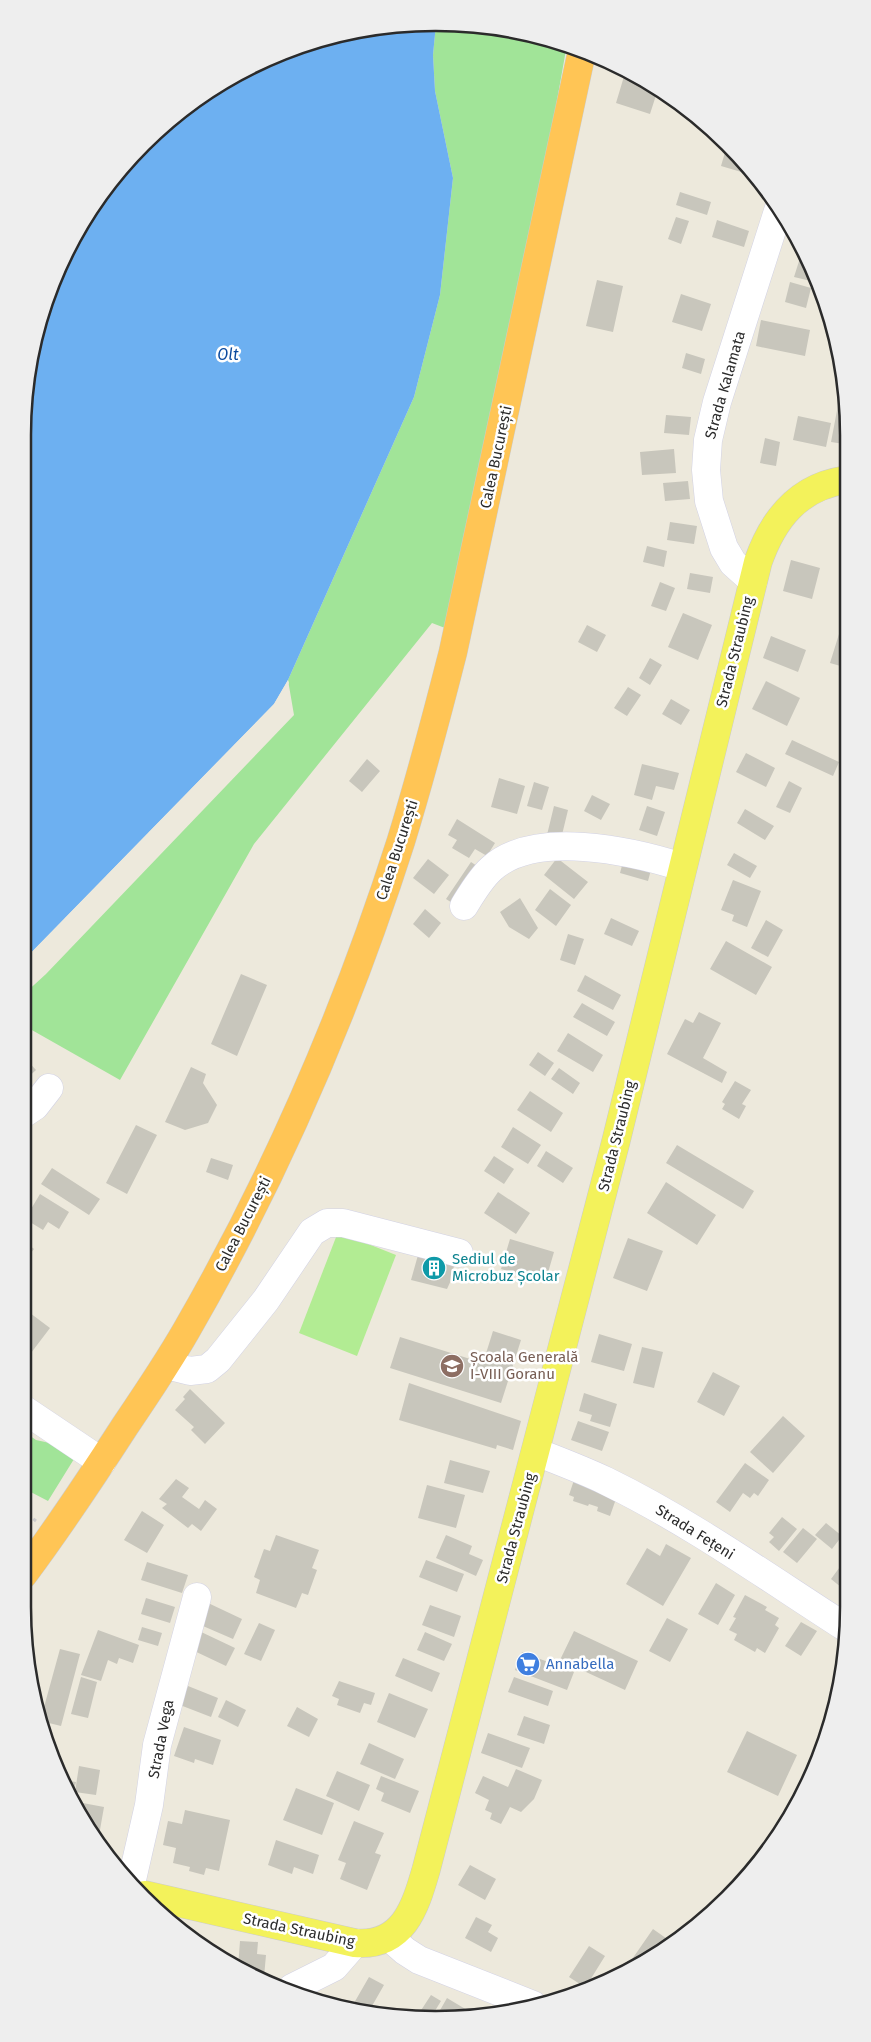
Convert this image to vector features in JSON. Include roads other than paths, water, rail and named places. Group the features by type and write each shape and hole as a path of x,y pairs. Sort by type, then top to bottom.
{"highway":[{"name":"Calea București","path":"31,1562 102,1462 186,1332 243,1224 312,1078 349,986 401,842 429,746 453,652 481,532 580,59"}],"main road":[{"name":"Strada Straubing","path":"156,1897 355,1943 367,1944 389,1937 408,1918 420,1890 614,1151 682,867 763,546 772,527 784,510 800,498 822,487 840,482"}],"street":[{"name":"Strada Kalamata","path":"753,581 733,564 724,548 709,501 706,470 708,440 718,402 776,217"},
{"path":"464,906 491,869 505,859 542,848 597,848 629,852 682,867"},
{"path":"31,1108 49,1088"},
{"path":"166,1365 190,1371 207,1369 218,1360 266,1300 312,1232 327,1223 342,1223 459,1252"},
{"path":"31,1415 102,1462"},
{"name":"Strada Fețeni","path":"536,1452 605,1480 647,1502 839,1624"},
{"name":"Strada Vega","path":"133,1874 149,1805 157,1745 197,1596"},
{"path":"389,1937 419,1960 523,2001"},
{"path":"297,1986 334,1967 355,1943"}],"water":[{"name":"Olt","path":"435,31 433,55 435,91 453,178 440,295 414,397 288,680 274,704 31,953 32,409 39,357 45,331 62,281 85,233 115,189 169,132 211,99 233,85 281,62 331,45 383,35"}],"place":[{"name":"Sediul de Microbuz Școlar","path":"434,1268"},
{"name":"Școala Generală I-VIII Goranu","path":"452,1366"},
{"name":"Annabella","path":"528,1664"}]}
